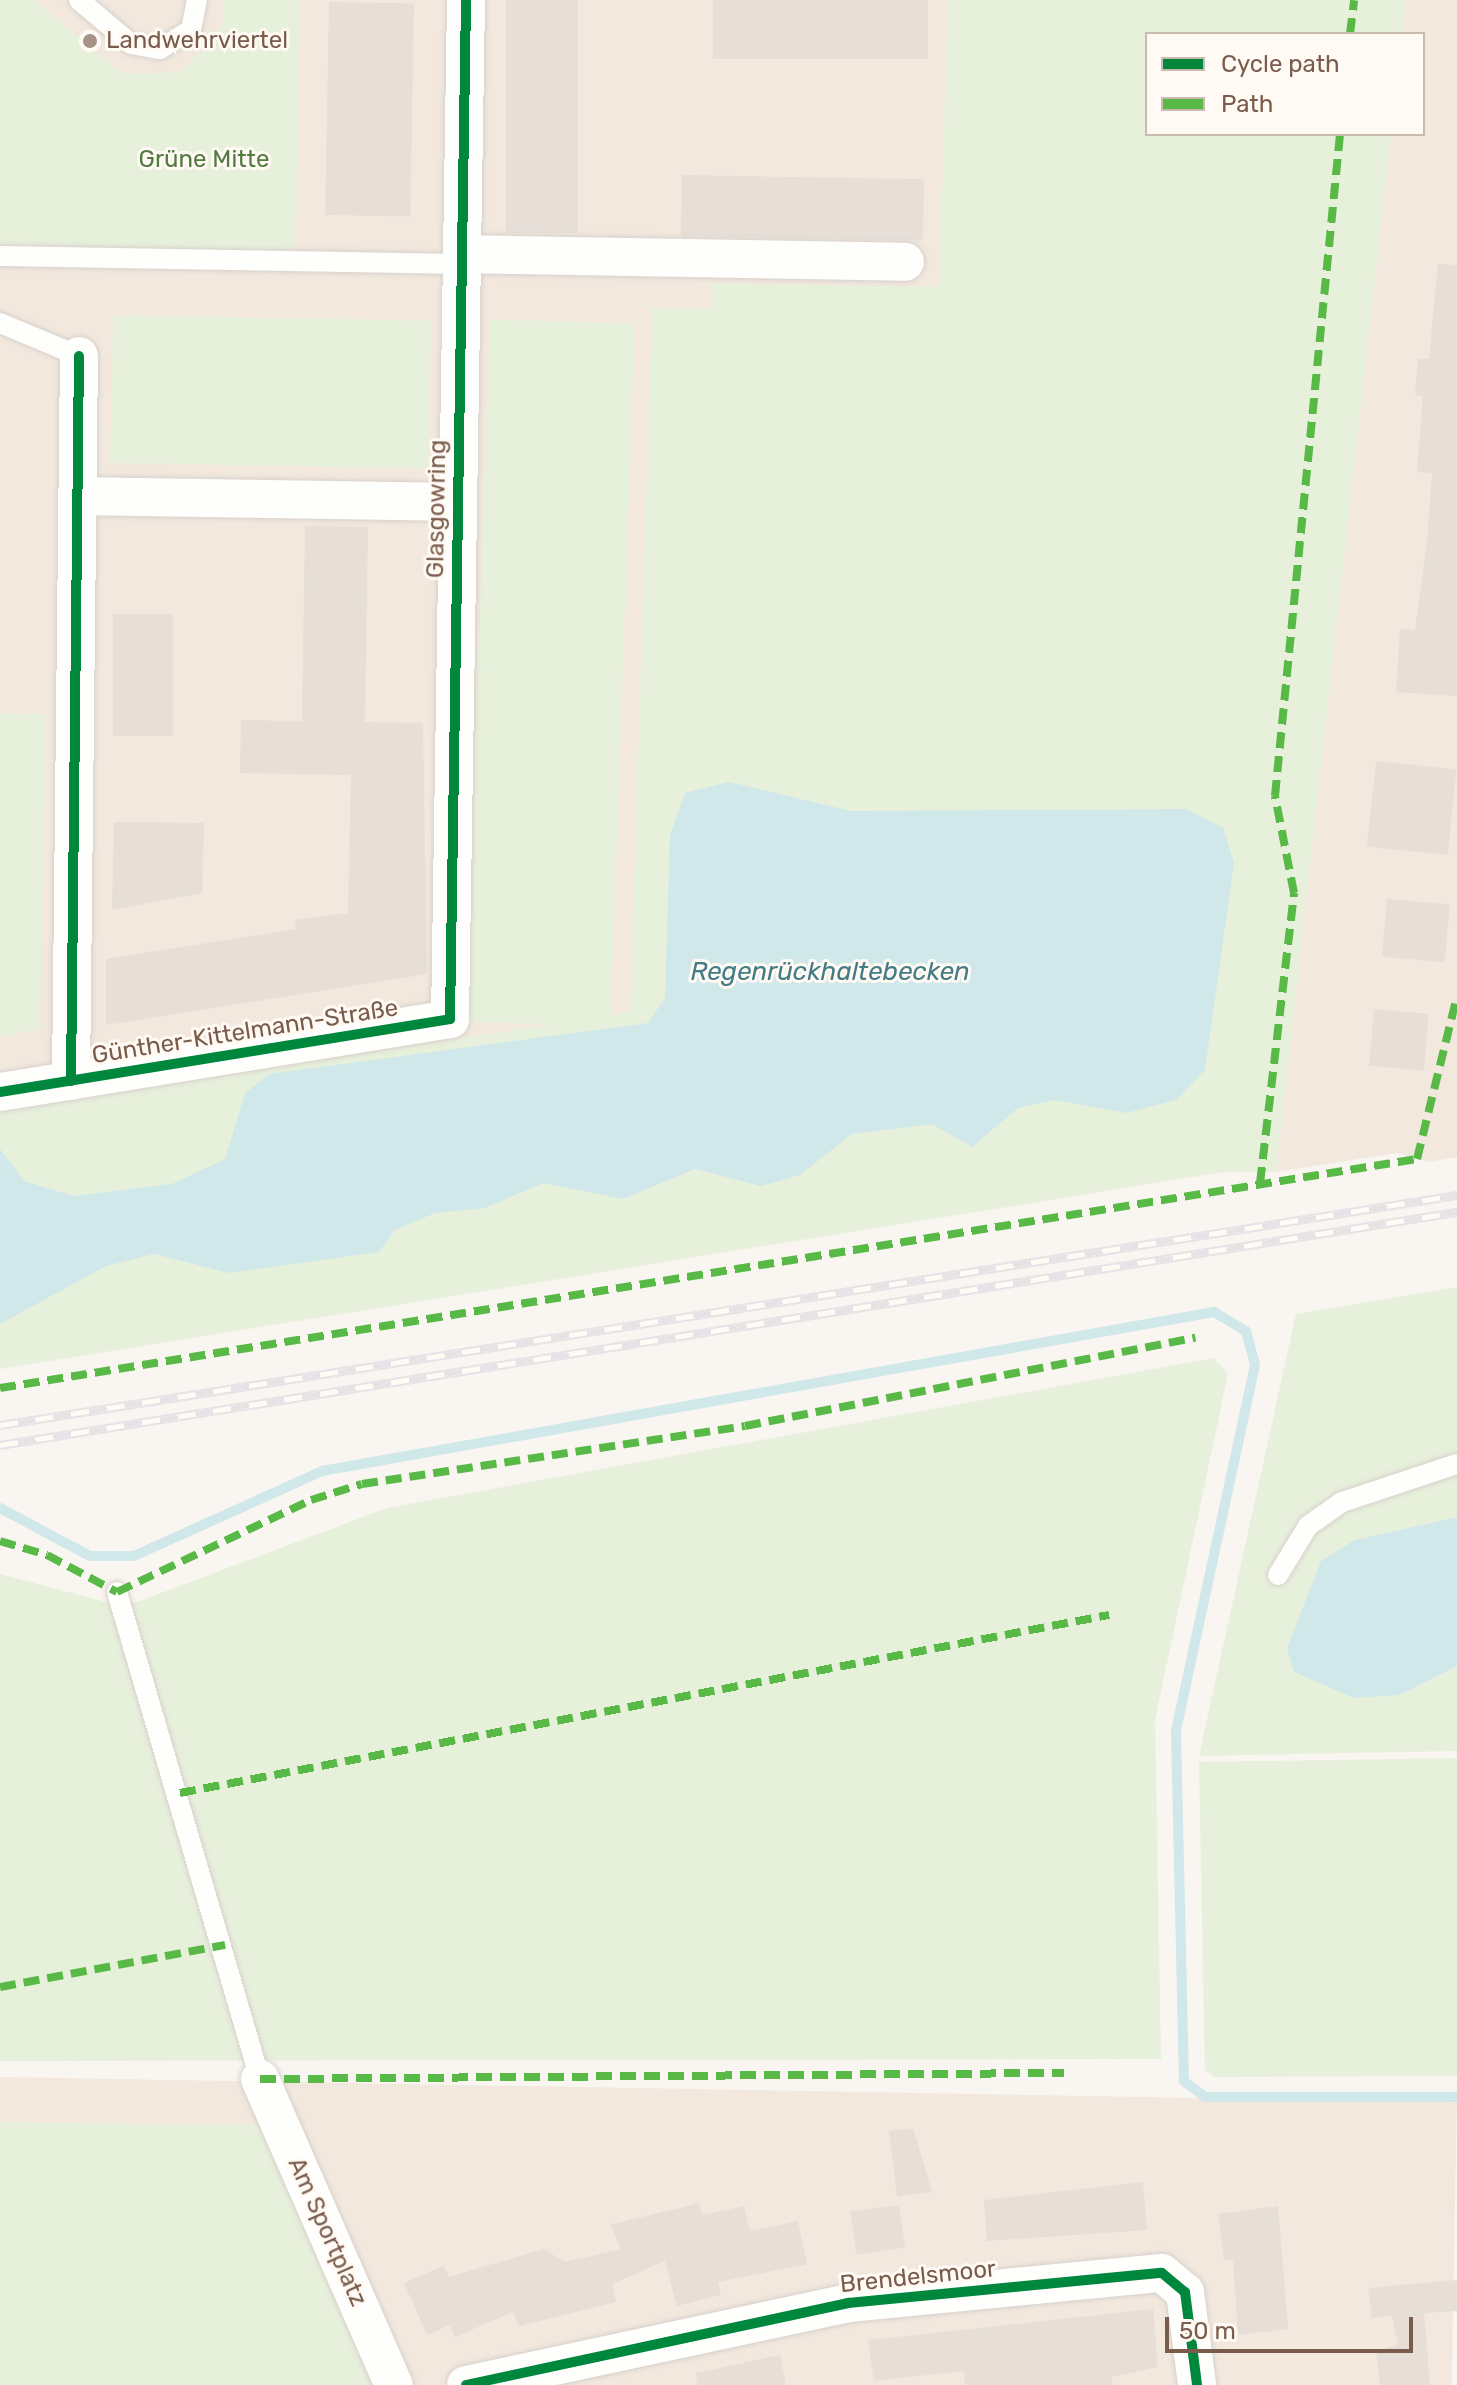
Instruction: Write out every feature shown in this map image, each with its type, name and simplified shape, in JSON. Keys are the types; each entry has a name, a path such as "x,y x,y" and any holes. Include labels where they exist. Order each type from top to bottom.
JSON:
{"street":[{"name":"Glasgowring","path":"450,1019 466,0"},
{"path":"462,259 905,262"},
{"path":"71,1081 79,356"},
{"name":"Glasgowring","path":"78,496 457,502"},
{"name":"Günther-Kittelmann-Straße","path":"0,1092 450,1019"},
{"name":"Am Sportplatz","path":"260,2079 394,2385"},
{"name":"Brendelsmoor","path":"466,2385 848,2303 1162,2273 1185,2292 1197,2385"}],"lane":[{"path":"79,0 131,44 160,49 191,30 197,0"},
{"path":"0,256 462,259"},
{"path":"0,323 79,356"},
{"path":"1278,1575 1308,1526 1342,1502 1457,1464"},
{"path":"117,1592 260,2079"}],"shaded area":[{"name":"Landwehrviertel","path":"0,0 1343,0 1145,32 1145,136 1262,783 0,1369"},
{"path":"1406,0 1457,0 1457,1157 1428,1162 1397,1153 1276,1172 1391,136 1425,136 1425,32 1402,32"},
{"path":"0,2077 1457,2102 1452,2385 0,2385"}],"green space":[{"name":"Grüne Mitte","path":"0,0 34,0 123,74 182,72 223,24 223,0 299,0 296,251 0,247"},
{"path":"948,0 1406,0 1402,32 1145,32 1145,136 1391,136 1276,1172 1224,1172 0,1369 0,1110 630,1012 652,308 712,309 712,283 939,287"},
{"path":"113,315 431,321 428,469 110,463"},
{"path":"490,319 635,324 610,1027 465,1022"},
{"path":"0,713 46,715 40,1029 0,1037"},
{"path":"1457,1287 1457,1517 1355,1540 1400,1695 1457,1666 1457,1751 1199,1756 1296,1314"},
{"path":"1214,1358 1228,1374 1155,1720 1161,2059 0,2061 0,1574 124,1607 387,1508"},
{"path":"1457,1758 1457,2076 1214,2077 1205,2070 1199,1762"},
{"path":"0,2122 261,2125 379,2385 0,2385"}],"water":[{"name":"Regenrückhaltebecken","path":"729,782 851,811 1187,809 1223,828 1234,863 1205,1070 1176,1100 1126,1113 1055,1100 1018,1108 972,1147 932,1124 852,1134 800,1175 761,1186 695,1169 623,1199 543,1183 485,1208 435,1213 395,1230 379,1252 229,1273 154,1254 106,1266 0,1324 0,1149 24,1181 74,1196 172,1184 225,1159 245,1093 269,1074 648,1023 665,998 670,835 685,793"},
{"path":"1457,1517 1457,1666 1400,1695 1354,1698 1294,1672 1287,1648 1321,1561 1355,1540"}],"building":[{"path":"506,0 578,0 578,233 506,233"},
{"path":"713,0 928,0 928,59 713,59"},
{"path":"329,2 414,3 410,216 325,215"},
{"path":"682,175 924,179 923,240 681,236"},
{"path":"1438,264 1457,265 1457,696 1396,692 1400,629 1415,630 1427,542 1432,473 1417,472 1423,396 1415,395 1418,358 1429,359"},
{"path":"305,526 368,527 365,722 423,723 427,974 106,1025 106,959 296,929 295,920 348,913 351,775 240,773 241,720 302,721"},
{"path":"113,614 173,614 173,736 113,736"},
{"path":"1376,761 1457,769 1448,855 1367,847"},
{"path":"114,822 204,823 202,893 112,910"},
{"path":"1387,899 1450,904 1445,962 1382,957"},
{"path":"1374,1009 1429,1014 1424,1071 1369,1066"},
{"path":"913,2128 932,2192 897,2196 889,2131"},
{"path":"1143,2182 1147,2230 987,2241 984,2200"},
{"path":"699,2203 702,2215 744,2206 750,2231 798,2221 807,2264 718,2282 721,2295 677,2306 665,2261 612,2284 616,2302 519,2326 513,2312 455,2337 450,2325 427,2335 404,2283 443,2266 449,2277 544,2249 565,2262 621,2249 610,2225"},
{"path":"899,2205 905,2248 856,2254 850,2212"},
{"path":"1278,2206 1288,2329 1238,2335 1233,2259 1224,2260 1218,2214"},
{"path":"1457,2280 1457,2311 1424,2313 1430,2385 1380,2385 1376,2351 1398,2345 1392,2315 1372,2318 1368,2288"},
{"path":"1153,2309 1158,2367 1111,2377 1113,2385 965,2385 964,2371 874,2381 868,2340"},
{"path":"780,2355 786,2385 697,2385 696,2373"}],"waterway":[{"path":"0,1508 90,1556 134,1556 322,1471 1214,1312 1246,1331 1255,1365 1176,1731 1184,2081 1205,2097 1457,2097"}],"railway":[{"path":"0,1425 1457,1195"},
{"path":"0,1445 1457,1212"}],"marked path":[{"path":"1350,32 1354,0"},
{"path":"1260,1183 1294,893 1275,796 1340,136"},
{"path":"0,1388 1417,1159 1455,1004"},
{"path":"0,1541 47,1555 117,1592 311,1500 362,1484 745,1426 1195,1338"},
{"path":"180,1793 1109,1615"},
{"path":"0,1987 225,1945"},
{"path":"260,2079 1064,2073"}],"cycle path":[{"path":"0,1092 450,1019 466,0"},
{"path":"71,1081 79,356"},
{"path":"466,2385 848,2303 1162,2273 1185,2292 1197,2385"}],"place":[{"name":"Landwehrviertel","path":"90,41"}]}
